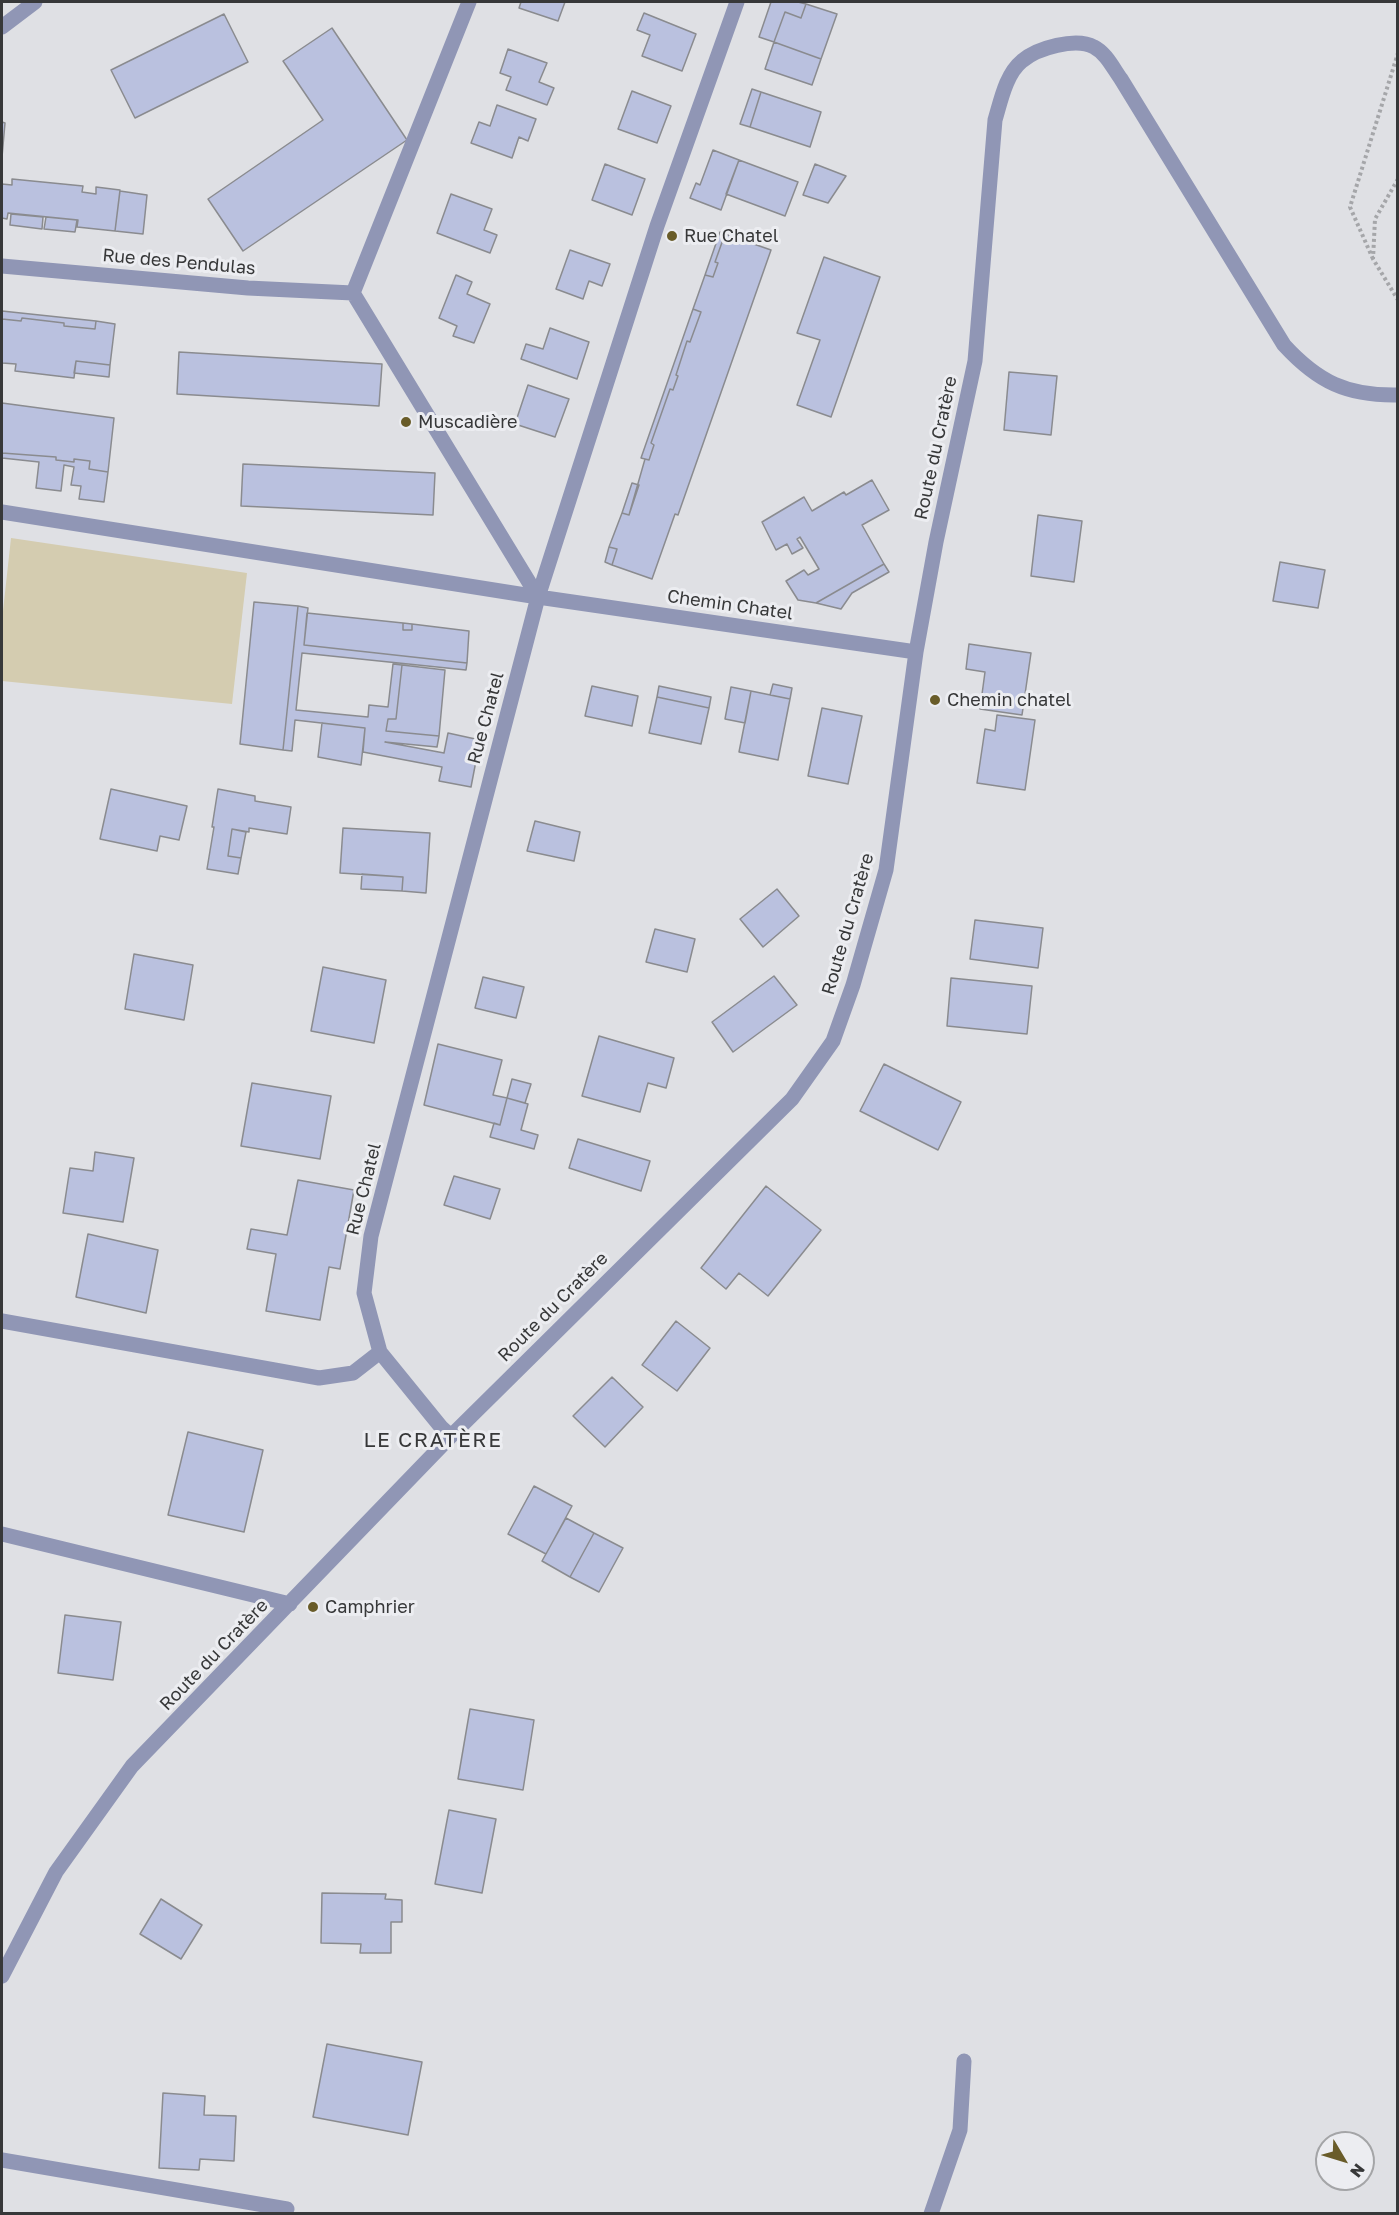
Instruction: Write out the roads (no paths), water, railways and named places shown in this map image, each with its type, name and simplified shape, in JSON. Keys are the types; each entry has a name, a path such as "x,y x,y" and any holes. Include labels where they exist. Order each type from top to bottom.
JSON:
{"street":[{"path":"2,27 35,2"},
{"path":"469,2 353,293 538,597"},
{"name":"Rue Chatel","path":"451,1436 380,1352 364,1293 371,1236 538,597 657,226 737,2"},
{"name":"Route du Cratère","path":"2,1976 56,1872 132,1766 451,1436 792,1099 832,1041 853,985 886,870 916,652 936,542 975,361 995,120 1007,82 1022,61 1041,50 1072,43 1093,46 1108,60 1284,345 1302,365 1323,380 1349,390 1381,396 1398,395"},
{"name":"Rue des Pendulas","path":"2,266 248,288 353,293"},
{"name":"Chemin Chatel","path":"2,512 538,597 916,652"},
{"path":"2,1321 320,1378 353,1373 380,1352"},
{"path":"2,1534 290,1604"},
{"path":"931,2214 960,2130 964,2061"},
{"path":"2,2160 287,2209"}],"place":[{"name":"Rue Chatel","path":"672,236"},
{"name":"Muscadière","path":"406,422"},
{"name":"Chemin chatel","path":"935,700"},
{"name":"Camphrier","path":"313,1607"}],"district":[{"name":"LE CRATÈRE","path":"433,1440"}]}
